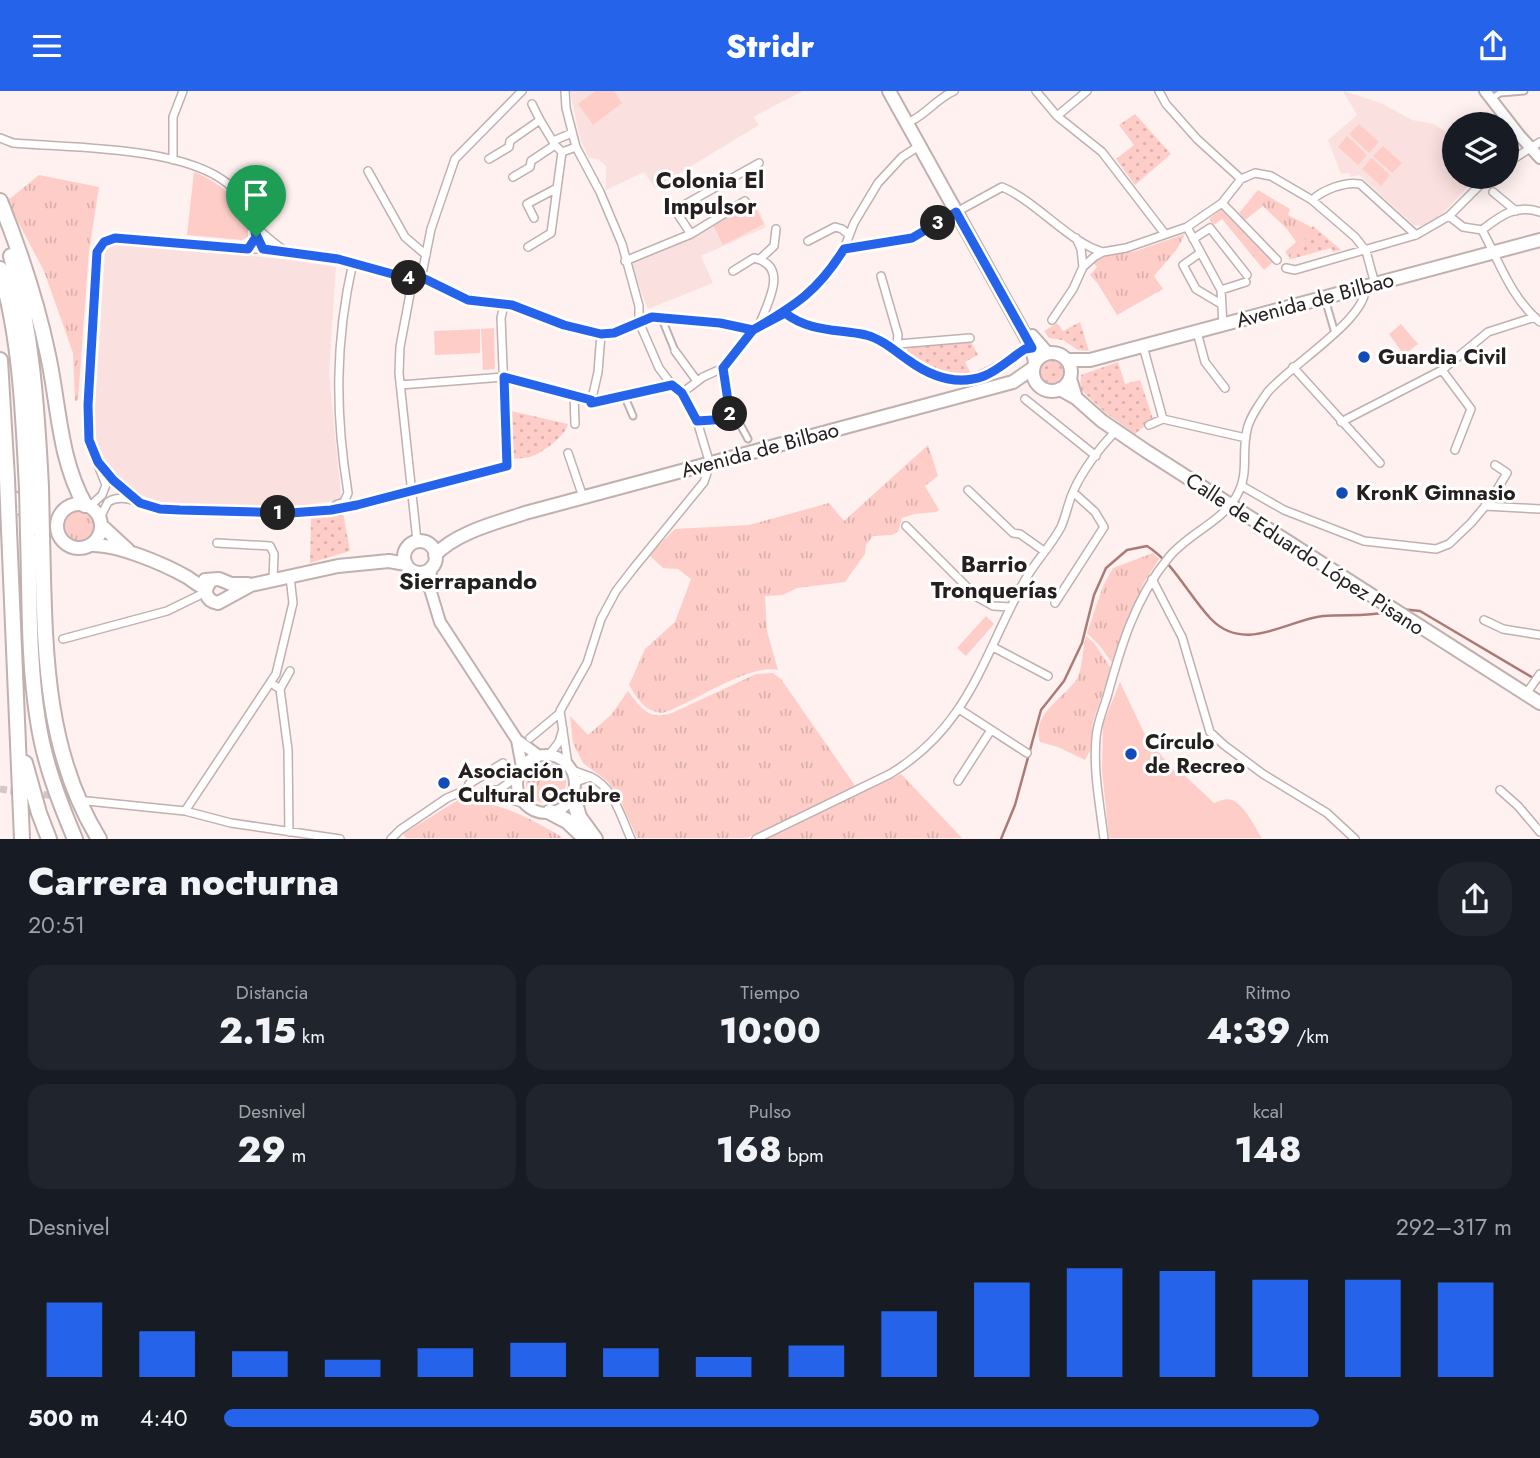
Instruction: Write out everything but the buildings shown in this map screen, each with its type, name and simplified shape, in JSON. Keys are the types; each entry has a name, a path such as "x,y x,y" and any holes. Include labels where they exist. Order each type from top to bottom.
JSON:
{"highway":[{"path":"0,201 36,304 51,370 66,462 87,506"},
{"path":"0,221 18,279 29,330 37,404 32,667 38,722 54,784 76,838"},
{"path":"0,269 13,323 34,488"},
{"path":"0,360 22,838"},
{"path":"35,535 53,717 73,789 99,838"},
{"path":"12,629 23,749 28,775 48,838"},
{"path":"572,793 582,835"},
{"path":"572,793 579,817 595,838"},
{"path":"550,812 568,821 582,835"}],"main road":[{"path":"889,91 1032,336 1047,353"},
{"path":"897,91 1032,348 1036,383 1047,390 1060,389 1069,371"},
{"path":"1488,95 1536,145 1540,158"},
{"name":"Avenida de Bilbao","path":"1069,371 1090,360 1540,240"},
{"path":"1034,365 1047,353 1058,353 1069,371 1076,398"},
{"name":"Avenida de Bilbao","path":"1018,380 1034,365"},
{"name":"Avenida de Bilbao","path":"433,557 448,544 501,521 1018,380 1036,383"},
{"name":"Calle de Eduardo López Pisano","path":"1060,389 1076,398 1116,431 1395,611 1529,689 1540,703"},
{"path":"4,486 36,508 57,531 62,541 71,547 81,549 91,545 99,537 101,522"},
{"path":"36,508 87,506 131,552"},
{"path":"57,531 58,518 66,508"},
{"path":"430,589 409,564 407,548 417,541 425,542 433,557 430,589 440,622 517,740 519,794 525,804 534,810 557,811 572,793 570,767 560,758 544,755 517,740"},
{"path":"91,545 131,552 208,590 218,603 225,601 227,589 219,579 208,590"},
{"path":"227,589 348,564 389,561 409,564 423,572 433,557"},
{"path":"520,771 530,760 544,755"}],"street":[{"path":"173,160 173,117 183,91"},
{"path":"417,541 400,385 400,347 431,229 455,159 522,91"},
{"path":"530,738 560,713 587,663 607,605 639,561 704,482 710,464 697,421 682,393 672,385 659,367 639,322 639,306 622,244 600,192 576,147 566,108 565,91"},
{"path":"913,120 954,91"},
{"path":"1036,91 1057,116 1088,138 1102,152 1165,234"},
{"path":"1057,116 1087,91"},
{"path":"1159,91 1166,104 1197,139 1241,179"},
{"path":"1488,95 1524,91"},
{"path":"528,247 551,233 562,152 531,104"},
{"path":"489,159 509,147 510,141 540,120"},
{"path":"513,177 530,167 531,161 572,132"},
{"path":"0,138 13,143 102,148 173,160 209,172 229,184 237,193 263,249"},
{"path":"1519,156 1536,145"},
{"path":"87,506 102,495 106,485 90,445 88,418 97,252 101,245 115,238 286,251 352,262 434,282 468,300 521,308 564,325 601,334 614,333 652,317 756,328 785,313 824,279 844,249 862,210 886,173 902,157 919,146"},
{"path":"562,152 576,147"},
{"path":"691,234 675,210 759,163"},
{"path":"368,171 405,237 426,255"},
{"path":"1052,320 1073,289 1083,267 1102,252 1126,248 1187,227 1222,203 1241,179 1250,174 1264,174 1312,200 1363,244 1366,251 1370,285 1361,306 1335,333 1275,384 1261,403 1250,423 1246,438 1246,468 1242,486 1231,505 1224,514 1187,538 1170,556 1152,579 1121,642 1099,721 1096,769 1104,838"},
{"path":"1312,200 1319,194 1349,182 1360,184 1416,235"},
{"path":"844,249 912,238 1003,187 1024,199 1091,248 1102,252"},
{"path":"534,218 527,204 557,188"},
{"path":"1286,268 1295,270 1416,235 1449,216 1476,189"},
{"path":"1493,192 1516,211"},
{"path":"625,261 691,234 745,201"},
{"path":"1222,203 1277,260"},
{"path":"1449,216 1464,227 1482,230 1499,217 1524,208 1540,212"},
{"path":"248,249 255,240 255,227"},
{"path":"255,227 286,251"},
{"path":"808,241 835,227 849,235"},
{"path":"1187,227 1222,290 1223,325"},
{"path":"1193,239 1210,228 1247,279 1222,290"},
{"path":"760,259 774,246 776,229"},
{"path":"1342,422 1442,370 1488,332 1537,319 1499,268 1482,230"},
{"path":"1075,236 1081,249 1083,267"},
{"path":"1200,253 1184,265 1196,289 1221,304"},
{"path":"682,393 697,381 723,368 756,328 775,283 773,272 760,259 754,258 733,271"},
{"path":"326,509 342,504 348,493 337,372 341,325 352,262"},
{"path":"881,277 898,335 897,347"},
{"path":"1325,297 1335,333"},
{"path":"101,522 105,505 112,499 121,497 160,509 290,513 357,505 507,466 501,311 504,305"},
{"path":"785,313 822,330 868,335 897,347 933,375 960,379 984,375 1025,349 1032,348"},
{"path":"662,319 675,351 697,381"},
{"path":"1197,332 1205,362 1225,388"},
{"path":"591,401 598,372 601,334"},
{"path":"897,347 970,338"},
{"path":"1143,346 1163,419"},
{"path":"1293,367 1380,463"},
{"path":"723,368 729,417"},
{"path":"1442,370 1471,409 1455,450"},
{"path":"400,385 504,377 591,401 672,385"},
{"path":"573,394 575,424"},
{"path":"624,395 633,416"},
{"path":"1025,399 1097,456"},
{"path":"697,421 729,417 741,426 748,439"},
{"path":"1149,425 1163,419 1246,438"},
{"path":"756,838 880,779 910,762 940,735 959,709 993,647 1025,580 1063,523 1073,492 1116,431"},
{"path":"568,453 583,498"},
{"path":"98,462 119,486 140,503"},
{"path":"1242,486 1284,510 1364,541 1436,549 1448,544 1485,506 1507,473 1495,465"},
{"path":"968,490 1013,533 1020,534 1044,551"},
{"path":"1055,603 1104,527 1095,512 1073,492"},
{"path":"348,493 362,502"},
{"path":"1485,506 1540,509"},
{"path":"0,515 36,508"},
{"path":"906,526 977,597 993,606 1012,607"},
{"path":"217,543 270,546 274,555 273,581"},
{"path":"184,576 190,587 188,602"},
{"path":"186,811 271,684 281,656 293,603 290,577"},
{"path":"1152,579 1182,637 1210,732 1263,774 1327,813 1355,838"},
{"path":"63,639 155,614 188,602 208,590"},
{"path":"1485,620 1503,629 1540,635"},
{"path":"993,647 1048,676"},
{"path":"289,671 280,689 288,750 289,832"},
{"path":"1529,689 1539,675"},
{"path":"271,684 280,689"},
{"path":"959,709 988,733 1027,753"},
{"path":"560,713 570,767 601,784 610,794 631,838"},
{"path":"544,755 559,742 563,728"},
{"path":"958,781 988,733"},
{"path":"465,793 469,784 503,763"},
{"path":"480,794 500,789 520,771"},
{"path":"572,793 591,778"},
{"path":"1500,790 1540,832"},
{"path":"391,838 447,798 465,793 525,804"},
{"path":"88,801 186,811 232,823 340,838"}],"shaded area":[{"path":"570,91 803,91 753,117 759,125 655,188 644,172 606,190 606,166 598,159 589,158 580,139"},
{"path":"1343,91 1381,103 1412,120 1434,124 1442,129 1442,189 1465,189 1438,219 1422,226 1414,225 1359,175 1350,177 1349,173 1341,174 1328,140 1357,115"},
{"path":"754,199 766,227 701,256 713,283 648,309 632,268 634,262 689,239"},
{"path":"116,244 284,259 336,267 329,373 341,497 339,500 274,507 157,502 129,490 107,467 97,443 94,424 105,253 109,246"}],"green space":[{"path":"595,91 614,91 622,103 593,125 578,104"},
{"path":"1135,114 1171,154 1135,185 1116,159 1134,145 1119,125"},
{"path":"1359,124 1379,142 1369,153 1349,134"},
{"path":"1347,136 1367,155 1358,165 1338,147"},
{"path":"1383,146 1402,163 1392,173 1373,156"},
{"path":"1372,158 1390,175 1381,186 1362,169"},
{"path":"194,172 223,188 241,206 249,226 248,237 242,240 187,235"},
{"path":"39,175 99,187 89,251 78,400 75,401 73,353 44,271 7,201"},
{"path":"1258,190 1290,209 1288,215 1313,228 1290,258 1285,252 1296,242 1287,229 1263,206 1245,220 1239,213"},
{"path":"754,205 764,224 723,245 713,225"},
{"path":"1221,209 1273,262 1264,270 1222,219 1214,225 1209,219"},
{"path":"1313,226 1341,250 1333,252 1331,248 1288,260 1303,244"},
{"path":"1185,234 1177,249 1154,276 1163,289 1117,315 1090,275 1097,267 1092,261 1108,255 1136,251"},
{"path":"1080,322 1089,351 1078,350 1063,340 1049,338 1044,331 1057,323 1063,331"},
{"path":"1401,324 1418,344 1404,355 1389,334"},
{"path":"494,328 495,369 483,370 481,329"},
{"path":"480,329 480,353 435,355 434,331"},
{"path":"970,340 978,355 965,362 971,374 962,375 924,367 910,355 906,347"},
{"path":"1048,361 1056,361 1063,368 1063,376 1056,383 1048,383 1041,376 1041,368"},
{"path":"1118,362 1125,384 1140,380 1153,419 1135,434 1106,413 1080,389 1081,375"},
{"path":"511,411 568,424 559,438 541,452 514,459"},
{"path":"928,445 938,476 925,486 939,510 902,518 898,532 873,536 866,545 865,554 845,582 797,588 783,595 765,596 767,631 778,670 752,672 662,713 651,710 642,703 629,685 645,649 675,622 691,579 678,569 663,568 649,555 675,529 749,525 829,503 844,521"},
{"path":"79,511 90,516 95,527 90,538 79,543 68,538 63,527 68,516"},
{"path":"343,512 350,551 310,563 311,518"},
{"path":"1153,553 1159,559 1143,584 1113,664 1087,633 1103,586 1113,568"},
{"path":"986,616 994,624 966,656 957,648"},
{"path":"1086,636 1111,668 1093,722 1090,751 1085,760 1040,742 1038,732 1044,715 1077,679"},
{"path":"773,673 781,679 856,787 747,838 637,838 620,799 607,781 583,763 573,743 570,716 588,735 611,715 628,691 646,711 664,715 756,674"},
{"name":"Círculo de Recreo","path":"1120,682 1146,737 1177,774 1181,772 1214,803 1228,799 1237,803 1262,838 1109,838 1102,770 1103,724"},
{"path":"546,763 560,769 566,783 560,797 546,803 532,797 526,783 532,769"},
{"path":"901,774 962,838 763,839"},
{"path":"463,797 466,803 490,804 516,813 563,838 406,838 403,834"}],"waterway":[{"path":"1001,839 1015,805 1041,710 1064,681 1082,643 1094,595 1106,568 1127,550 1147,546 1157,553 1211,619 1224,629 1238,634 1266,632 1323,616 1388,612"},
{"path":"1401,609 1420,611 1540,682"}],"tunnel":[{"path":"0,789 21,792"},
{"path":"33,793 80,800"}],"place":[{"name":"Guardia Civil","path":"1364,357"},
{"name":"KronK Gimnasio","path":"1342,493"},
{"name":"Círculo de Recreo","path":"1131,754"},
{"name":"Asociación Cultural Octubre","path":"444,783"}],"district":[{"name":"Colonia El Impulsor","path":"710,193"},
{"name":"Barrio Tronquerías","path":"994,577"},
{"name":"Sierrapando","path":"468,581"}],"route":[{"path":"256,237 248,249 115,238 104,242 97,252 88,405 89,440 98,462 113,480 147,506 167,510 276,513 331,510 507,466 504,377 571,393 591,400 591,403 672,385 682,393 697,421 728,419 730,414 723,368 753,330 785,313 822,330 868,335 933,375 951,379 984,375 1025,349 1032,348 956,212 912,238 844,249 816,288 785,313 760,326 753,330 720,323 652,317 614,333 601,334 564,325 512,305 468,300 425,279 396,275 338,259 263,249 255,232 256,237"}]}
